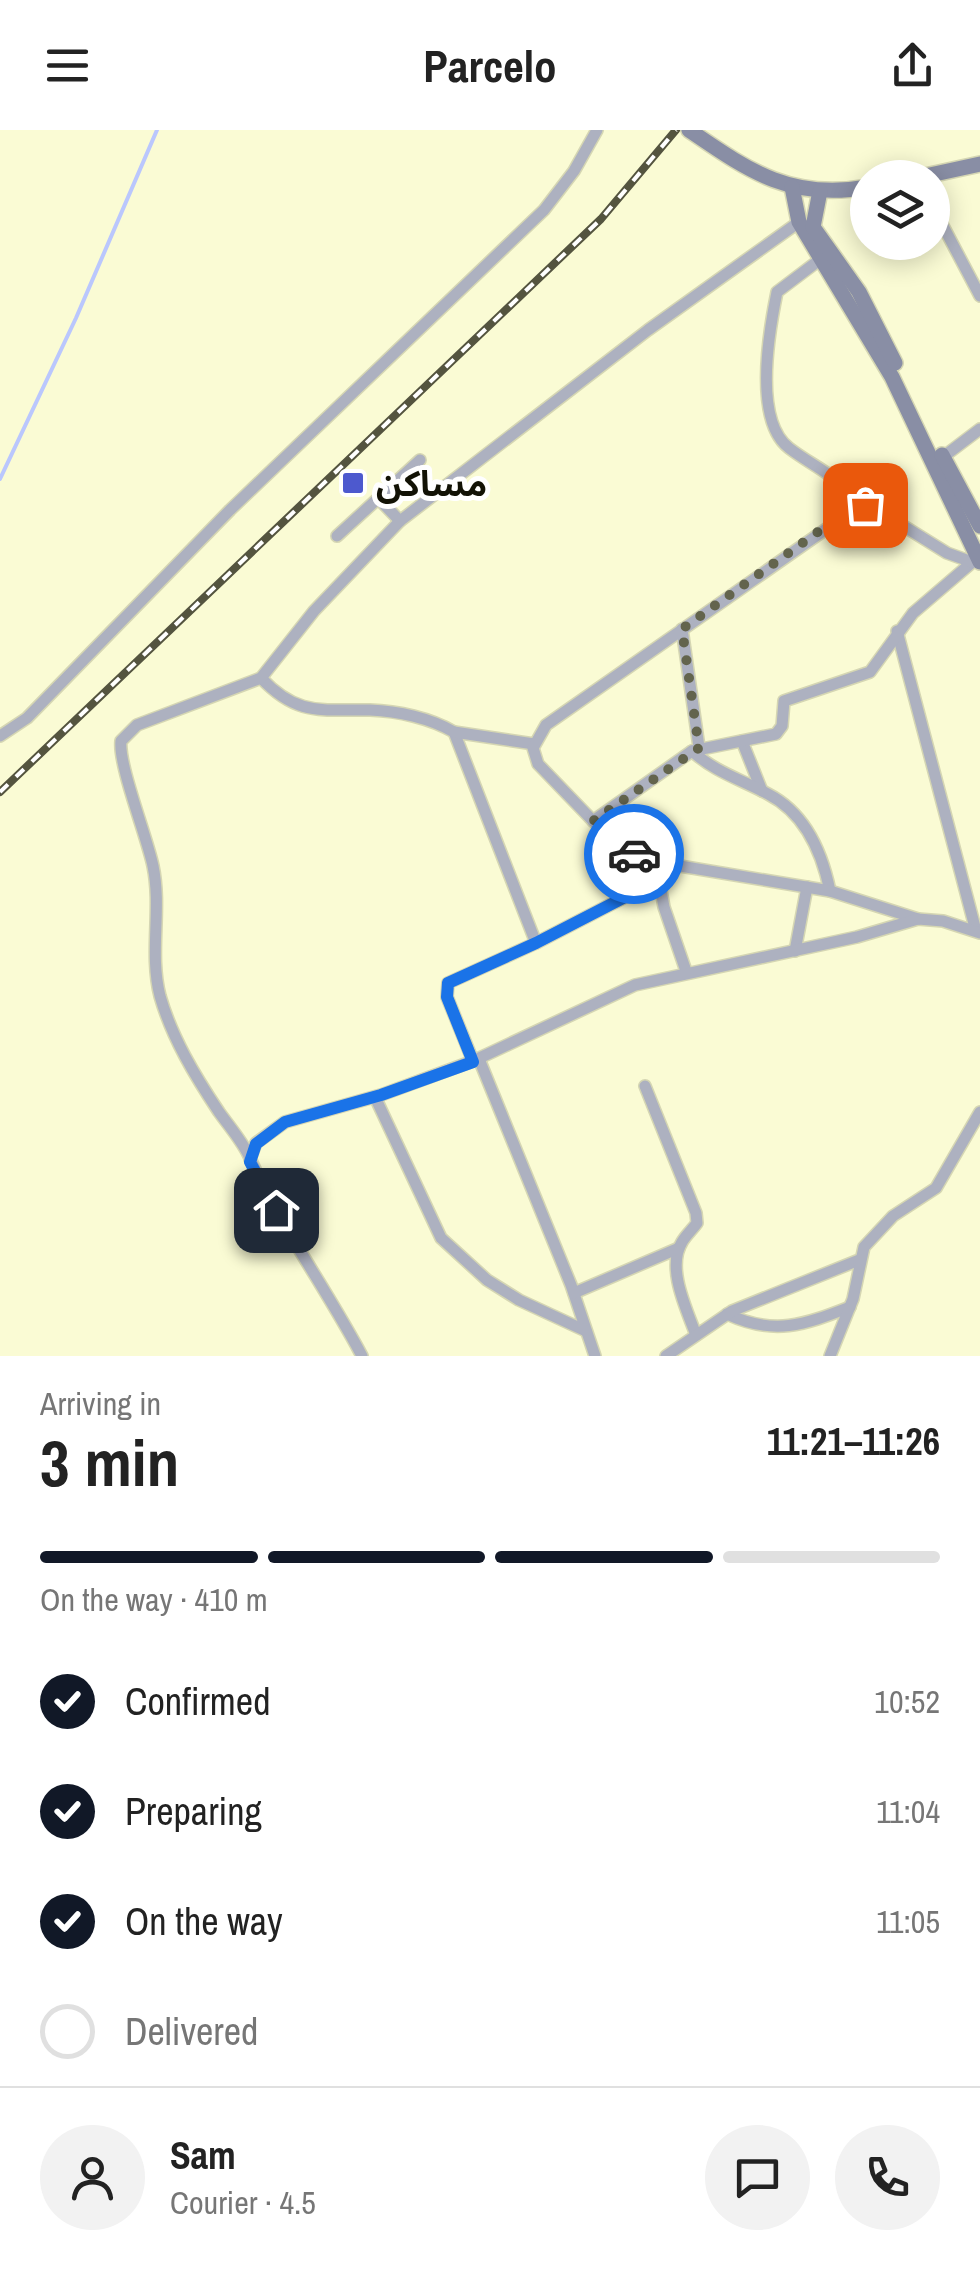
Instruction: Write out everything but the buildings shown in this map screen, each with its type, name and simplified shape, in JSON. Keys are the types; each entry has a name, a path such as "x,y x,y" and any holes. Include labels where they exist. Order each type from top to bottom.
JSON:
{"street":[{"path":"0,736 28,718 230,510 523,232 568,181 597,130"},
{"path":"689,130 744,168 792,187 820,191 850,188"},
{"path":"950,170 980,164"},
{"path":"792,187 799,222 892,377 977,534"},
{"path":"820,191 813,227 859,292 942,456 977,534 978,559"},
{"path":"362,1356 306,1265 250,1159 197,1078 168,1020 159,992 155,951 155,878 120,752 124,735 137,725 261,678 314,611 400,521 648,330 799,222"},
{"path":"950,239 980,296"},
{"path":"822,258 777,292 768,402 779,438 844,484 859,506"},
{"path":"942,456 980,429"},
{"path":"337,536 420,460"},
{"path":"378,498 400,521"},
{"path":"978,559 947,553 872,507 859,506 546,726 534,744 536,762 593,821 620,846 656,863 830,891 918,919 942,921 978,932"},
{"path":"593,821 696,749 765,739 778,732 786,700 865,675 897,631 932,595 978,559"},
{"path":"682,629 696,749 710,768 762,791 805,826 817,848 830,891"},
{"path":"897,631 978,932"},
{"path":"261,678 278,697 325,713 396,713 454,732 534,744"},
{"path":"454,732 536,943"},
{"path":"742,741 762,791"},
{"path":"656,863 686,970"},
{"path":"594,1356 574,1294 446,986 453,979 536,943 658,880"},
{"path":"795,951 807,887"},
{"path":"250,1159 256,1144 285,1122 375,1097 476,1060 609,996 686,970 795,951 918,919"},
{"path":"574,1294 679,1248 695,1228 696,1212 644,1086"},
{"path":"375,1097 441,1238 487,1280 519,1300 586,1331"},
{"path":"830,1356 850,1307 859,1260 868,1242 893,1216 936,1188 980,1112"},
{"path":"679,1248 680,1288 696,1335"},
{"path":"666,1356 728,1314 859,1260"},
{"path":"728,1314 756,1327 777,1328 850,1307"}],"waterway":[{"path":"0,479 76,318 157,130"}],"railway":[{"path":"0,792 601,219 676,130"}],"way so far":[{"path":"634,854 593,821 699,748 682,629 822,529 865,505"}],"place":[{"name":"مساكن","path":"353,483"}],"route":[{"path":"276,1210 250,1162 256,1144 266,1132 320,1110 381,1095 473,1062 447,997 448,983 519,952 658,880 656,863 634,854"}]}
